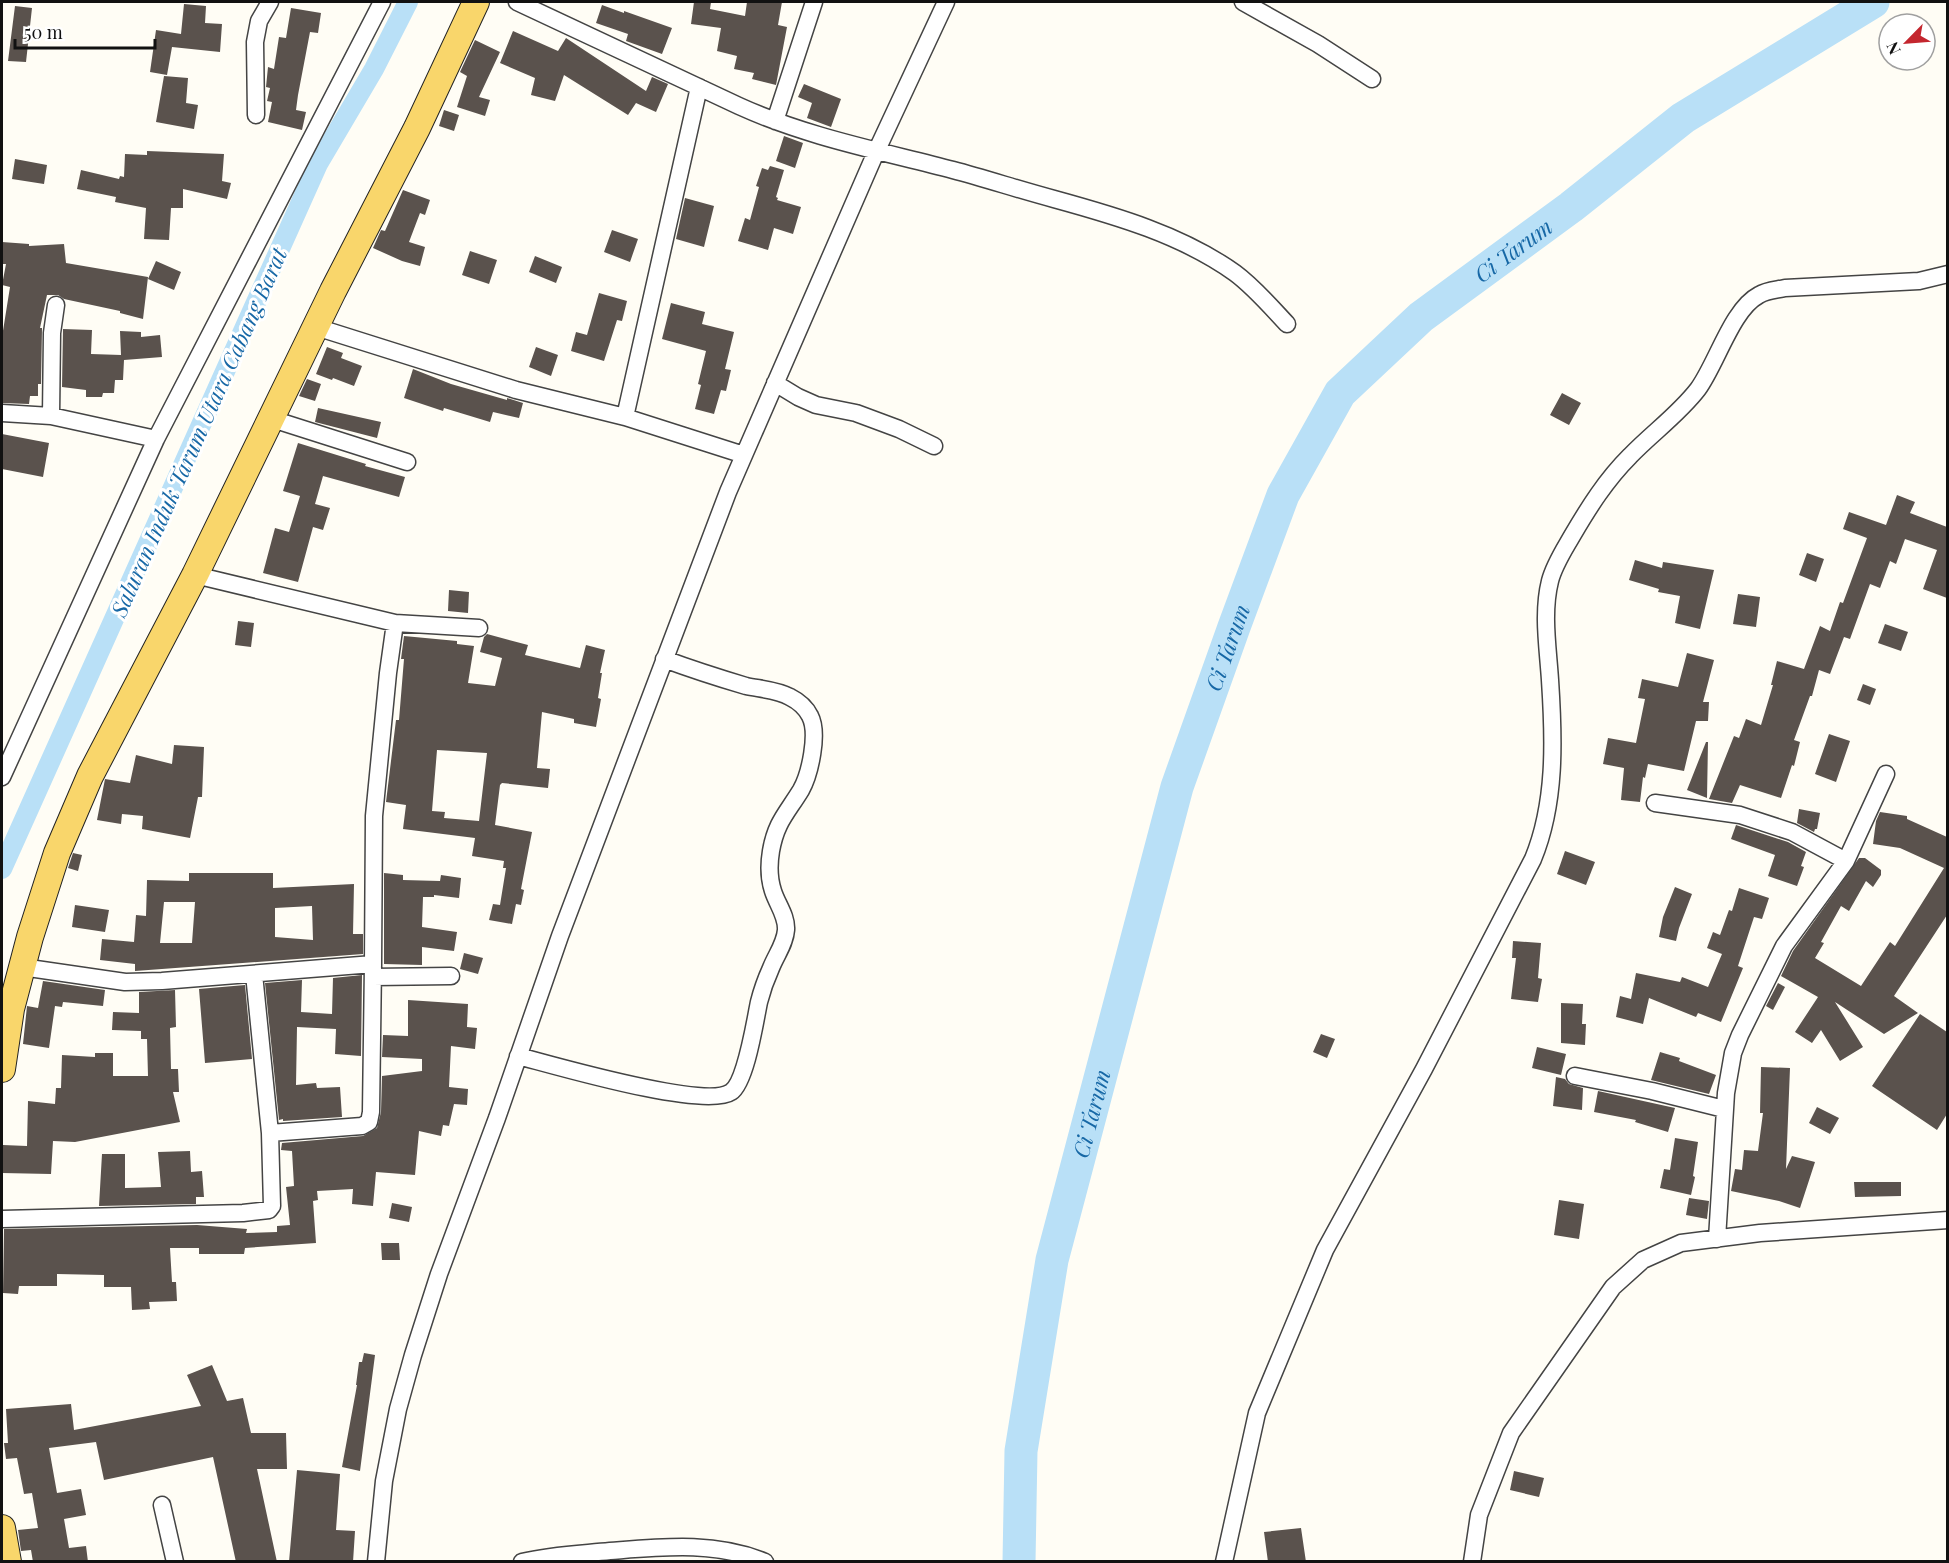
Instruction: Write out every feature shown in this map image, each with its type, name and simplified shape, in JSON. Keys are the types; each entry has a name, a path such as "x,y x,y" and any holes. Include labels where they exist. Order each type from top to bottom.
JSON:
{"main road":[{"path":"2,1070 10,1009 22,967 57,853 90,776 195,575 316,327 417,128 471,3"},
{"path":"2,1528 8,1562"}],"street":[{"path":"256,115 255,42 259,21 270,2"},
{"path":"2,777 156,439 382,2"},
{"path":"518,2 776,122 876,152 953,170 1101,212 1174,240 1214,259 1238,274 1287,324"},
{"path":"776,122 814,2"},
{"path":"376,1562 384,1480 398,1409 413,1355 439,1274 560,936 728,492 876,152 946,2"},
{"path":"1243,2 1318,44 1372,79"},
{"path":"625,417 699,87"},
{"path":"1224,1562 1257,1413 1325,1250 1424,1069 1533,859 1542,837 1551,796 1551,691 1546,618 1551,579 1560,558 1593,500 1608,480 1696,391 1707,375 1737,317 1757,295 1785,288 1919,281 1947,274"},
{"path":"51,417 52,333 56,305"},
{"path":"316,327 516,390 625,417 744,455"},
{"path":"775,383 816,405 856,413 899,429 934,446"},
{"path":"2,413 51,417 156,439"},
{"path":"272,419 407,462"},
{"path":"195,575 395,622 479,628"},
{"path":"270,1133 362,1126 369,1122 371,1112 374,816 395,622"},
{"path":"518,1056 625,1084 704,1097 731,1093 739,1083 763,989 784,941 786,928 782,910 773,891 770,853 781,819 802,788 813,746 814,729 811,717 805,708 790,696 730,681 664,659"},
{"path":"1717,1239 1724,1109 1733,1053 1784,946 1846,861 1886,774"},
{"path":"1655,803 1740,815 1792,832 1846,861"},
{"path":"22,967 125,982 254,974 373,971 451,976"},
{"path":"2,1219 243,1213 268,1210 272,1206 270,1133 254,974"},
{"path":"1575,1076 1652,1091 1724,1109"},
{"path":"1472,1562 1479,1515 1511,1433 1613,1287 1643,1260 1681,1243 1760,1233 1947,1220"},
{"path":"162,1505 175,1562"},
{"path":"522,1562 579,1554 687,1545 723,1550 765,1562"}],"building":[{"path":"694,2 711,2 710,9 745,16 747,2 782,2 778,25 787,27 776,85 752,79 754,73 734,69 737,56 717,51 721,28 691,24"},
{"path":"184,4 206,6 205,23 222,24 220,52 172,47 167,75 150,72 156,30 181,34"},
{"path":"602,5 672,28 662,54 626,41 628,34 596,23"},
{"path":"15,6 32,8 26,62 8,61"},
{"path":"291,8 321,13 318,33 310,32 298,95 296,110 306,112 302,130 268,122 272,102 267,101 270,88 266,87 268,67 274,69 279,37 286,38"},
{"path":"513,31 558,51 566,38 646,91 652,77 668,84 656,112 636,103 628,115 564,75 555,101 531,95 535,78 500,63"},
{"path":"475,40 500,52 479,97 490,100 485,116 457,107 467,76 460,72"},
{"path":"164,76 188,78 186,103 198,105 194,129 156,122"},
{"path":"804,84 841,99 831,127 807,118 812,103 798,97"},
{"path":"444,110 459,115 454,131 439,126"},
{"path":"784,136 803,143 795,168 776,161"},
{"path":"147,151 224,154 222,181 231,183 227,199 183,189 183,208 171,208 169,240 144,239 146,208 115,202 116,197 77,189 81,170 119,179 120,176 124,177 125,154 147,155"},
{"path":"15,159 47,165 44,184 12,179"},
{"path":"770,166 784,170 777,200 801,207 793,234 774,228 768,250 738,241 745,218 750,220 762,168 768,170"},
{"path":"403,190 430,200 425,215 420,213 409,242 425,247 420,266 373,248 381,230 385,231"},
{"path":"685,198 714,206 704,247 676,239"},
{"path":"612,230 638,239 630,262 604,252"},
{"path":"2,242 29,244 29,246 64,244 66,263 148,277 143,319 120,313 120,311 64,299 58,295 47,295 40,328 42,328 41,384 38,384 38,396 30,396 29,404 2,403 2,337 10,287 2,285 6,264 2,264"},
{"path":"470,251 497,260 489,284 462,275"},
{"path":"535,256 562,267 556,283 529,272"},
{"path":"156,261 181,272 174,290 148,279"},
{"path":"599,293 627,301 622,321 617,320 604,361 571,351 576,332 587,335"},
{"path":"671,303 705,312 702,324 734,332 725,369 731,370 726,391 721,390 714,414 695,409 706,351 662,339"},
{"path":"63,329 92,330 91,354 121,355 120,331 141,332 141,337 160,335 162,357 124,360 123,380 115,380 114,393 103,393 102,397 86,397 86,390 62,387"},
{"path":"327,347 343,353 341,358 362,366 354,386 316,374"},
{"path":"536,347 558,355 551,376 529,367"},
{"path":"413,369 451,384 523,403 519,418 493,412 490,422 444,408 443,411 404,398"},
{"path":"307,379 321,384 315,401 299,396"},
{"path":"1562,393 1581,403 1569,425 1550,415"},
{"path":"318,408 381,422 377,438 315,422"},
{"path":"2,434 49,443 43,477 2,469"},
{"path":"298,443 405,477 399,497 323,476 315,504 330,508 323,530 313,527 298,582 263,573 275,528 289,532 300,496 283,491"},
{"path":"1897,495 1915,502 1910,513 1947,527 1947,598 1923,589 1937,550 1905,539 1896,564 1890,561 1880,588 1870,584 1850,639 1844,637 1830,674 1819,670 1812,696 1810,696 1794,740 1800,742 1794,766 1792,765 1781,798 1740,785 1732,803 1709,799 1734,736 1739,738 1746,719 1761,725 1773,685 1771,685 1777,661 1804,669 1820,626 1830,631 1867,538 1843,529 1849,512 1886,525"},
{"path":"1807,553 1824,559 1816,582 1799,575"},
{"path":"1635,560 1662,568 1663,562 1714,570 1700,629 1675,623 1680,596 1658,592 1659,589 1629,580"},
{"path":"449,590 469,592 468,613 448,611"},
{"path":"1738,594 1760,597 1756,627 1733,624"},
{"path":"238,621 254,623 251,647 235,645"},
{"path":"1885,624 1908,632 1901,651 1878,643"},
{"path":"487,634 528,645 525,655 580,668 586,645 605,650 600,673 602,673 598,698 601,699 596,727 574,723 574,719 542,712 537,768 550,769 548,788 502,783 500,785 495,825 532,832 521,889 524,890 521,905 516,904 512,924 489,920 493,904 500,905 506,868 503,868 504,861 472,856 475,838 403,829 406,805 386,802 396,720 399,720 404,636 457,641 457,644 474,646 468,683 495,686 502,658 480,652","holes":["437,750 487,753 479,821 444,818 445,812 432,811"]},
{"path":"1687,653 1714,660 1703,702 1709,702 1708,721 1696,721 1684,771 1648,764 1645,778 1643,777 1640,802 1621,800 1624,768 1603,764 1608,738 1636,743 1645,699 1638,698 1642,679 1678,687"},
{"path":"1863,684 1876,689 1870,705 1857,700"},
{"path":"1829,734 1850,741 1836,782 1815,774"},
{"path":"1706,742 1708,742 1707,798 1687,790"},
{"path":"174,745 204,747 202,797 198,797 190,838 142,829 143,816 122,814 121,824 97,820 105,779 130,783 136,755 172,764"},
{"path":"1799,809 1820,813 1817,829 1814,832 1797,823"},
{"path":"1880,812 1907,816 1907,819 1947,837 1947,915 1894,996 1918,1013 1884,1034 1835,1002 1863,1047 1840,1061 1821,1030 1812,1043 1795,1032 1818,997 1781,976 1793,951 1859,858 1865,858 1881,870 1881,875 1873,887 1866,881 1849,911 1841,906 1815,958 1861,986 1890,942 1895,946 1944,868 1900,848 1873,844 1876,821"},
{"path":"1736,825 1788,842 1806,852 1801,866 1804,867 1797,886 1768,876 1775,855 1731,839"},
{"path":"1565,851 1595,862 1586,885 1557,874"},
{"path":"73,853 82,855 78,871 68,868"},
{"path":"189,873 273,873 273,888 354,884 353,934 363,934 363,954 135,971 135,964 100,960 102,939 134,942 136,915 146,916 147,880 189,881","holes":["164,902 195,902 192,943 160,943","312,906 313,940 275,937 275,908"]},
{"path":"384,873 403,875 403,880 440,881 441,875 461,878 459,898 434,895 434,897 423,897 422,927 457,932 454,951 422,947 422,965 384,964"},
{"path":"1675,887 1692,894 1676,941 1659,937 1663,917"},
{"path":"1739,888 1769,898 1762,919 1754,917 1738,966 1743,968 1721,1022 1698,1013 1696,1017 1649,998 1643,1024 1616,1017 1620,996 1631,999 1636,973 1680,982 1682,977 1708,987 1722,954 1707,948 1713,932 1720,935 1729,910 1732,911"},
{"path":"75,905 109,910 105,932 72,927"},
{"path":"1513,941 1541,943 1538,978 1542,979 1538,1002 1511,999 1516,958 1512,958"},
{"path":"464,953 483,958 478,974 460,969"},
{"path":"362,975 361,1056 335,1054 336,1029 297,1027 296,1085 316,1083 317,1088 340,1087 342,1117 279,1120 265,983 302,980 301,1012 332,1014 333,978"},
{"path":"43,981 105,990 103,1006 63,1002 62,1007 55,1006 49,1048 23,1044 27,1006 38,1008"},
{"path":"1778,983 1785,987 1773,1010 1766,1006"},
{"path":"245,985 252,1059 205,1063 199,989"},
{"path":"175,990 176,1027 170,1028 171,1069 178,1069 179,1092 173,1092 180,1122 75,1142 53,1141 51,1174 2,1173 3,1145 27,1146 28,1101 55,1104 56,1088 61,1088 62,1055 95,1057 95,1053 113,1053 113,1076 148,1076 147,1039 141,1039 141,1031 112,1030 113,1012 139,1013 139,992"},
{"path":"408,1000 468,1004 467,1027 477,1028 475,1049 451,1046 449,1087 468,1089 467,1105 454,1104 449,1126 443,1125 441,1136 419,1131 415,1175 376,1172 373,1206 352,1204 353,1189 317,1191 318,1200 313,1201 316,1243 245,1248 244,1254 199,1254 199,1248 170,1248 172,1282 176,1282 177,1301 149,1302 150,1309 132,1310 131,1287 104,1287 104,1275 57,1274 57,1286 19,1286 18,1294 3,1293 4,1229 197,1225 247,1229 246,1233 277,1232 277,1226 290,1225 286,1187 294,1186 292,1151 281,1150 282,1143 363,1136 377,1128 381,1112 382,1076 422,1071 422,1059 382,1057 383,1035 408,1036"},
{"path":"1561,1003 1583,1004 1582,1024 1586,1024 1585,1045 1561,1043"},
{"path":"1920,1014 1947,1032 1947,1114 1937,1130 1872,1086"},
{"path":"1321,1034 1335,1039 1327,1058 1313,1052"},
{"path":"1537,1047 1566,1054 1561,1075 1532,1068"},
{"path":"1660,1052 1680,1058 1679,1061 1716,1075 1709,1094 1651,1080"},
{"path":"1761,1067 1790,1068 1786,1169 1792,1156 1815,1162 1800,1208 1731,1191 1735,1169 1742,1170 1744,1150 1758,1151 1763,1113 1760,1113"},
{"path":"1556,1077 1583,1088 1582,1110 1553,1106"},
{"path":"1598,1091 1675,1108 1668,1132 1635,1122 1636,1120 1594,1112"},
{"path":"1817,1107 1839,1118 1830,1134 1809,1123"},
{"path":"1675,1138 1698,1142 1691,1195 1660,1188 1664,1169 1670,1170"},
{"path":"190,1151 191,1172 202,1171 204,1197 196,1197 196,1204 99,1206 102,1154 125,1154 125,1188 161,1187 158,1152"},
{"path":"1854,1182 1901,1182 1901,1196 1855,1197"},
{"path":"1689,1198 1709,1201 1707,1219 1686,1215"},
{"path":"1559,1200 1584,1204 1579,1239 1554,1235"},
{"path":"392,1203 412,1207 409,1222 389,1218"},
{"path":"381,1243 399,1243 400,1260 382,1260"},
{"path":"364,1353 375,1355 360,1471 342,1467 359,1362 362,1362"},
{"path":"212,1365 227,1401 243,1398 251,1433 286,1433 287,1469 257,1469 277,1562 236,1562 213,1457 104,1480 96,1442 49,1448 57,1493 81,1489 86,1515 64,1519 69,1548 86,1546 88,1562 33,1562 31,1550 21,1551 18,1530 38,1528 32,1493 24,1494 17,1458 6,1459 4,1443 8,1443 6,1409 71,1404 74,1430 201,1406 187,1375"},
{"path":"297,1470 340,1474 336,1530 355,1531 353,1562 289,1562"},
{"path":"1514,1471 1544,1478 1539,1497 1510,1490"},
{"path":"1301,1528 1306,1562 1268,1562 1264,1532"}],"waterway":[{"name":"Saluran Induk Tarum Utara Cabang Barat","path":"2,869 318,164 374,69 408,2"},
{"name":"Ci Tarum","path":"1019,1562 1021,1451 1052,1260 1177,787 1283,495 1340,393 1421,317 1571,207 1683,118 1873,2"}]}
